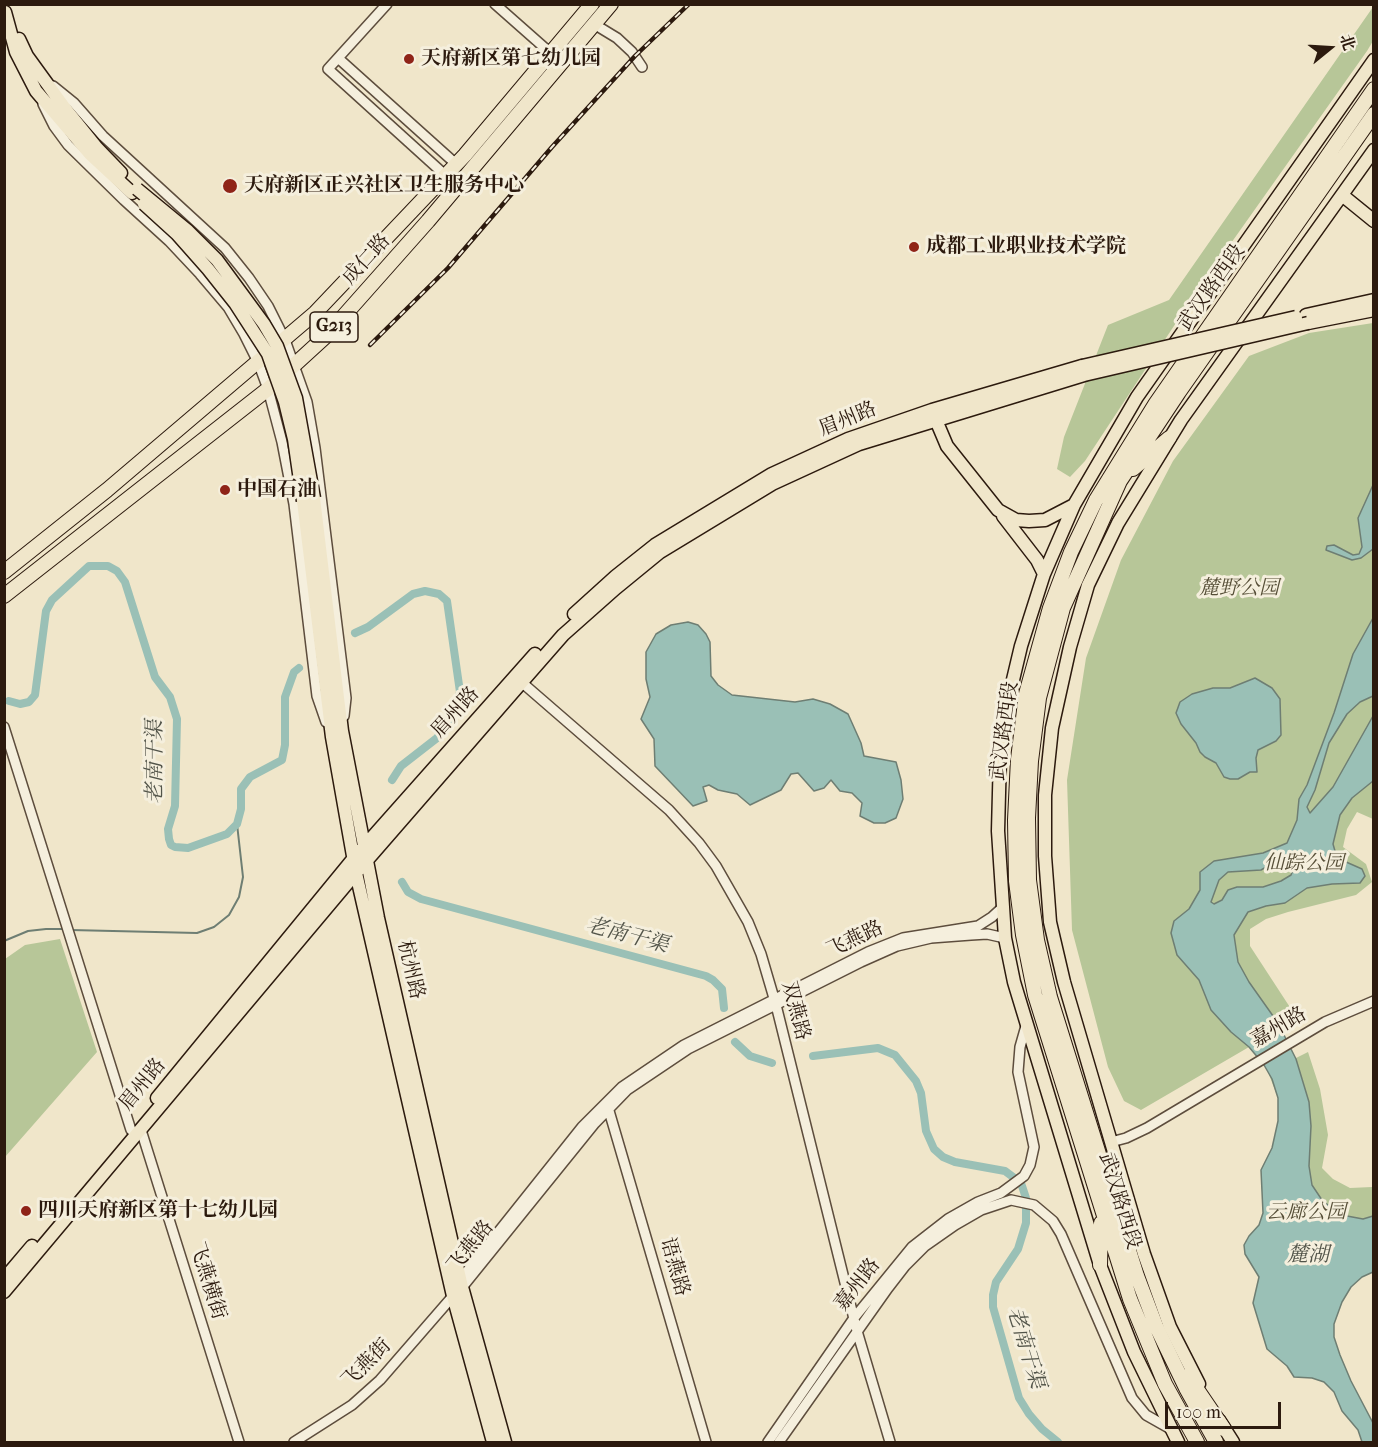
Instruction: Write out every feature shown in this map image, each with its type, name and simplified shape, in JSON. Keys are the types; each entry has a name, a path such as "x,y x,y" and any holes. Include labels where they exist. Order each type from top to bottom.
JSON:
{"highway":[{"name":"成仁路","path":"4,596 268,389 326,336 428,221 556,58 592,4"},
{"name":"成仁路","path":"4,572 106,490 315,313 556,58 594,24 611,4"},
{"name":"武汉路西段","path":"1197,1443 1165,1384 1130,1299 1035,995 1023,935 1016,881 1014,820 1018,759 1026,694 1050,608 1071,552 1096,500 1156,403 1374,90"},
{"name":"武汉路西段","path":"1215,1443 1156,1326 1115,1210 1050,997 1037,940 1029,880 1030,773 1040,698 1063,608 1120,480 1374,114"},
{"path":"1120,480 1169,438"},
{"path":"1100,1265 1101,1212"},
{"path":"1156,1326 1224,1429"}],"main road":[{"path":"5,12 27,56 97,148 134,191"},
{"path":"5,12 16,52 36,91 90,154 134,191"},
{"path":"1178,1443 1134,1353 1100,1265 1014,982 1005,938 998,831 1000,755 1007,705 1018,656 1044,574 1074,505 1137,397 1374,60"},
{"path":"1233,1443 1193,1375 1170,1327 1144,1254 1064,982 1050,922 1045,856 1045,795 1052,728 1070,647 1088,585 1118,523 1180,420 1374,150"},
{"name":"杭州路","path":"134,191 188,231 217,260 264,324 277,346 296,398 353,859 459,1287 506,1443"},
{"path":"1342,195 1374,221"},
{"path":"4,1292 136,1130 367,862 518,679 563,635 660,552 772,484 859,444 934,415 1083,371 1307,319 1374,300"},
{"path":"1307,319 1374,310"},
{"path":"934,415 947,446 1037,560 1044,574"},
{"path":"999,510 1016,520 1045,520 1074,505"},
{"name":"眉州路","path":"4,1279 136,1130 364,846 518,679"},
{"name":"杭州路","path":"337,734 364,846 493,1443"}],"street":[{"path":"387,4 328,69 445,176"},
{"path":"495,4 556,58"},
{"path":"4,7 5,12"},
{"path":"594,24 617,38 632,52 642,67"},
{"path":"338,58 456,164"},
{"path":"46,81 74,103 103,136 225,248 268,306 285,340 307,402 322,498 346,698 337,734"},
{"path":"36,91 54,126 68,145 170,241 228,307 258,362 268,389 282,442 294,504 317,696 337,734"},
{"name":"双燕路","path":"518,679 669,810 699,843 729,887 748,922 761,954 775,1002 857,1331 890,1443"},
{"name":"飞燕横街","path":"4,727 73,944 239,1443"},
{"name":"飞燕路","path":"775,1002 868,952 894,941 978,926 1003,907"},
{"name":"飞燕路","path":"459,1287 595,1123 622,1086 684,1045 897,946 932,938 970,935 987,934 1005,938"},
{"name":"嘉州路","path":"1111,1142 1147,1128 1325,1022 1374,1001"},
{"name":"嘉州路","path":"768,1443 854,1318 912,1247 948,1219 1012,1186 1024,1176 1030,1165 1034,1147 1018,1072 1020,1047 1026,1026"},
{"name":"语燕路","path":"608,1105 706,1443"},
{"path":"778,1443 888,1288 925,1246 981,1210 1003,1202 1019,1201 1034,1205 1048,1215 1061,1234 1132,1398 1146,1415 1169,1428"},
{"name":"飞燕街","path":"294,1443 352,1405 380,1380 459,1287"}],"green space":[{"path":"1373,7 1373,41 1367,51 1195,294 1085,461 1070,477 1057,469 1064,437 1108,325 1169,300"},
{"name":"麓野公园","path":"1373,323 1373,819 1357,812 1347,829 1343,847 1366,864 1372,882 1356,895 1266,919 1250,929 1250,946 1295,1015 1249,1047 1141,1110 1124,1101 1108,1067 1072,930 1067,780 1086,658 1121,560 1173,461 1249,356 1309,333"},
{"path":"60,939 97,1052 5,1157 5,959 25,945"},
{"name":"云廊公园","path":"1308,1052 1320,1089 1328,1135 1322,1168 1333,1179 1350,1188 1372,1187 1373,1184 1373,1236 1259,1277 1245,1254 1244,1245 1259,1225 1263,1213 1261,1170 1272,1148 1278,1121 1278,1098 1268,1072"}],"water":[{"path":"1373,485 1373,549 1361,558 1352,560 1326,550 1327,546 1334,545 1353,555 1359,554 1362,547 1358,518"},
{"name":"麓湖","path":"1373,618 1373,696 1360,702 1347,714 1329,743 1315,790 1307,807 1310,813 1333,787 1373,716 1373,781 1352,798 1340,815 1333,844 1337,858 1362,869 1365,876 1360,883 1307,888 1285,903 1248,912 1234,935 1238,962 1278,1023 1296,1059 1309,1102 1311,1126 1309,1166 1312,1185 1322,1200 1334,1210 1347,1216 1363,1219 1373,1216 1373,1272 1362,1277 1351,1287 1342,1302 1334,1324 1334,1337 1351,1381 1373,1423 1373,1442 1362,1442 1358,1430 1342,1411 1334,1392 1324,1382 1312,1378 1294,1377 1287,1366 1267,1349 1253,1303 1259,1277 1245,1254 1244,1245 1259,1225 1263,1213 1261,1170 1272,1148 1278,1121 1278,1098 1272,1079 1264,1065 1211,1010 1199,980 1177,955 1171,933 1174,921 1189,909 1200,890 1200,872 1214,861 1263,853 1287,843 1297,820 1299,799 1307,785 1334,713 1353,654","holes":["1294,856 1297,861 1291,875 1281,881 1263,887 1237,887 1228,890 1222,900 1214,904 1211,902 1219,880 1228,872 1261,870 1275,862"]},
{"path":"688,622 698,625 706,634 710,642 711,676 718,685 732,695 795,702 813,699 830,704 848,714 861,743 864,756 896,762 903,799 896,818 885,823 874,823 860,816 862,803 852,793 840,791 831,780 824,788 814,791 798,773 791,774 781,790 750,805 737,794 718,790 709,785 703,787 707,801 693,806 655,766 654,739 641,719 650,697 646,679 646,652 656,634 671,625"},
{"path":"1255,678 1272,688 1280,699 1281,735 1276,741 1258,750 1257,772 1250,772 1238,779 1230,779 1224,777 1216,763 1200,752 1176,713 1180,702 1192,694 1213,688 1230,688"}],"waterway":[{"name":"老南干渠","path":"9,701 20,704 29,702 35,695 46,611 52,600 89,566 108,566 117,571 125,582 155,677 170,697 177,719 175,806 168,829 171,845 188,848 227,834 237,824 241,809 241,789 250,777 282,760 285,745 285,697 294,672 299,668"},
{"name":"老南干渠","path":"355,633 368,627 413,594 425,591 439,594 447,601 460,692 455,712 437,738 401,766 392,780"},
{"path":"71,930 197,933 214,927 229,915 239,897 243,877 237,824"},
{"name":"老南干渠","path":"402,882 408,892 421,899 706,976 722,989 724,1008"},
{"path":"4,941 28,931 65,929"},
{"name":"老南干渠","path":"735,1042 750,1056 772,1063"},
{"name":"老南干渠","path":"813,1056 878,1048 895,1055 916,1081 921,1093 926,1131 934,1149 943,1157 955,1162 1005,1171 1021,1183 1026,1198 1026,1223 1018,1249 996,1282 993,1307 1019,1398 1042,1429 1058,1442"}],"railway":[{"path":"370,345 448,268 552,147 635,56 689,4"}],"place":[{"name":"天府新区第七幼儿园","path":"409,59"},
{"name":"天府新区正兴社区卫生服务中心","path":"230,186"},
{"name":"成都工业职业技术学院","path":"914,247"},
{"name":"中国石油","path":"225,490"},
{"name":"四川天府新区第十七幼儿园","path":"26,1211"}],"park label":[{"name":"仙踪公园","path":"1304,864"}]}
